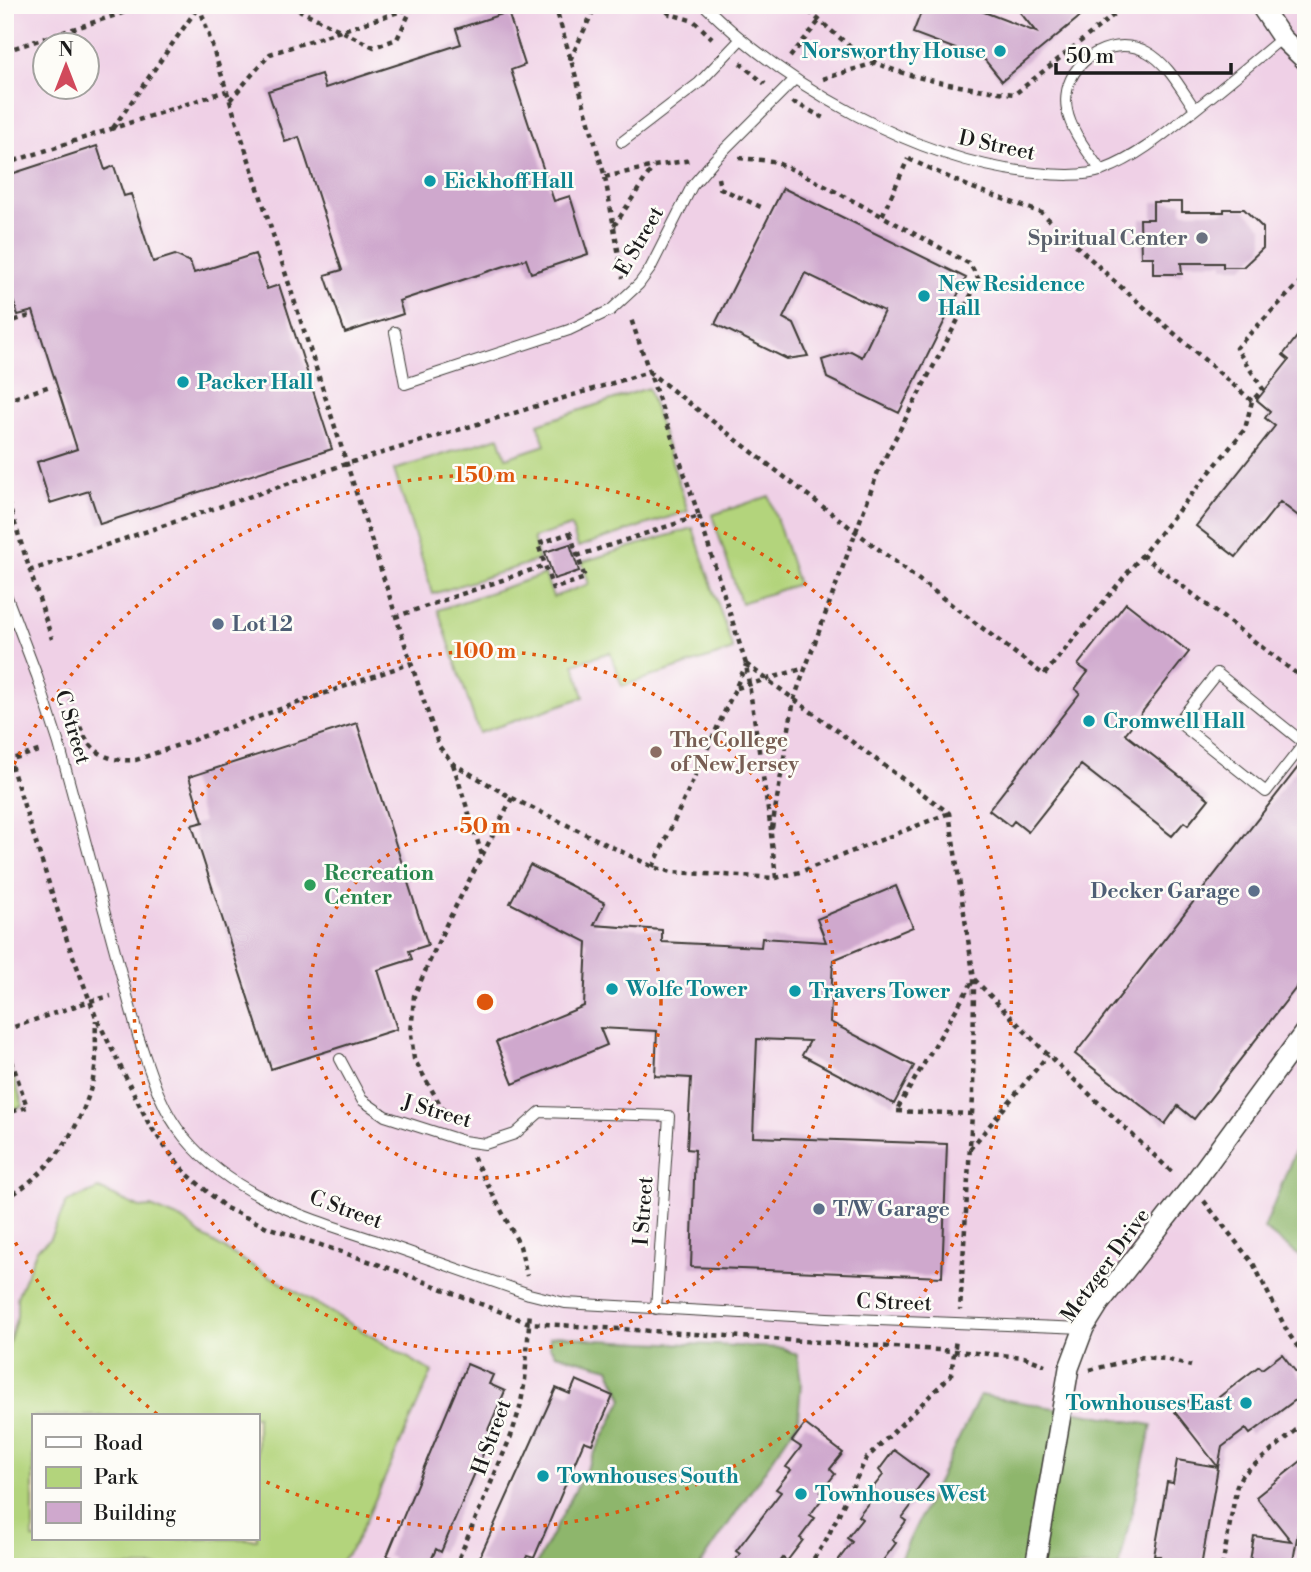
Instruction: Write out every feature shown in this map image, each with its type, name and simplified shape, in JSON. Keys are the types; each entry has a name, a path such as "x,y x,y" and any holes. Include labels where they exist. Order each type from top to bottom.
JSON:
{"street":[{"path":"1260,5 1282,38 1306,61"},
{"name":"Metzger Drive","path":"1035,1567 1069,1367 1084,1328 1099,1304 1190,1188 1306,1030"}],"lane":[{"name":"D Street","path":"704,5 741,39 794,79 867,119 951,156 1016,171 1075,174 1101,171 1143,149 1282,38"},
{"path":"622,142 699,83 741,39"},
{"path":"1101,171 1073,127 1067,111 1066,93 1072,76 1082,62 1096,52 1112,46 1131,46 1149,53 1163,65 1195,109"},
{"name":"E Street","path":"395,332 405,384 569,330 611,310 633,291 650,269 683,199 692,186 794,79"},
{"name":"C Street","path":"5,592 59,744 126,992 153,1080 166,1110 183,1136 209,1164 235,1184 312,1219 529,1294 565,1303 1084,1328"},
{"path":"1217,673 1305,742 1266,792 1178,722 1217,673"},
{"name":"J Street","path":"340,1059 362,1100 385,1116 463,1141 485,1144 515,1134 540,1112 669,1116"},
{"name":"I Street","path":"656,1309 669,1116"}],"path":[{"path":"5,51 146,5"},
{"path":"289,5 374,47 397,39 413,6"},
{"path":"229,100 270,54 420,5"},
{"path":"569,61 596,5"},
{"path":"659,5 670,14 694,21 712,38"},
{"path":"801,5 875,62 910,74 1015,94 1126,5"},
{"path":"199,6 395,617 439,746 452,763 482,855"},
{"path":"113,129 199,6"},
{"path":"554,6 605,177 623,278"},
{"path":"789,58 820,20"},
{"path":"823,79 875,62"},
{"path":"740,63 765,84"},
{"path":"5,164 226,91"},
{"path":"796,103 829,121"},
{"path":"897,154 970,187 1042,213 1113,280 1252,401"},
{"path":"734,158 772,161 796,171 970,264 979,280 879,469 794,699 771,834"},
{"path":"882,216 908,159"},
{"path":"605,177 696,160"},
{"path":"614,226 653,166"},
{"path":"718,174 720,188 764,208"},
{"path":"649,372 1044,675 1245,429 1252,401 1263,389 1236,348 1306,276"},
{"path":"5,323 30,316"},
{"path":"630,316 699,516 746,664 776,878"},
{"path":"29,570 346,464 649,372"},
{"path":"5,401 50,386"},
{"path":"5,493 52,639"},
{"path":"577,556 699,516"},
{"path":"570,533 584,578 553,589 546,565 538,544 570,533"},
{"path":"1142,555 1306,681"},
{"path":"395,617 546,565"},
{"path":"67,689 83,737 92,747 102,756 120,761 136,760 411,663"},
{"path":"746,664 949,813 974,979 972,1114 960,1310"},
{"path":"653,867 746,664"},
{"path":"736,688 805,668"},
{"path":"5,746 67,940 96,1017 149,1124 186,1173 226,1208 267,1227 392,1269 529,1323 954,1351 1024,1357 1045,1365"},
{"path":"8,761 42,750"},
{"path":"452,763 513,798 653,867 671,872 776,878 800,872 949,813"},
{"path":"513,798 446,925 414,996 411,1034 414,1059 463,1141 520,1246 527,1276"},
{"path":"974,979 1048,1055 1175,1175"},
{"path":"972,1114 896,1111 974,979"},
{"path":"5,1030 90,1001 126,992"},
{"path":"5,1199 19,1191 52,1160 79,1120 89,1098 95,1066 96,1017"},
{"path":"5,1041 27,1107 5,1114"},
{"path":"970,1149 1048,1055"},
{"path":"1204,1200 1254,1265 1288,1333 1306,1358"},
{"name":"H Street","path":"455,1567 511,1436 520,1408 525,1380 530,1311"},
{"path":"808,1567 825,1542 866,1459 951,1375 956,1339"},
{"path":"1090,1370 1143,1357 1191,1366"},
{"path":"1222,1567 1237,1485 1242,1475 1306,1422"}],"shaded area":[{"name":"The College of New Jersey","path":"5,5 1306,5 1306,1567 5,1567"}],"green space":[{"path":"648,388 688,511 578,547 571,526 533,538 539,560 433,594 394,470 499,437 506,458 545,445 538,424"},
{"path":"769,496 798,584 741,603 712,515"},
{"path":"693,528 733,650 622,686 610,652 574,664 584,697 479,733 438,610 545,574 553,597 589,584 582,562"},
{"path":"5,1050 23,1106 5,1112"},
{"path":"1306,1123 1306,1261 1264,1229"},
{"path":"99,1189 140,1208 151,1207 185,1221 199,1234 432,1372 355,1543 337,1567 5,1567 5,1356 17,1316 17,1297 37,1249 49,1240 67,1202"},
{"path":"560,1335 596,1340 783,1348 797,1355 801,1382 798,1422 699,1567 535,1567 623,1399 609,1368 556,1354 549,1346 550,1337"},
{"path":"980,1395 1152,1425 1119,1567 896,1567"}],"building":[{"name":"Norsworthy House","path":"924,5 966,5 1036,32 1014,5 1094,5 1002,81 985,60 913,33"},
{"name":"Eickhoff Hall","path":"508,12 525,65 511,70 542,165 554,201 570,196 588,254 531,273 526,259 399,301 403,314 345,333 325,275 342,270 299,137 285,142 268,91 321,74 325,88 461,44 456,29"},
{"name":"Packer Hall","path":"97,146 105,170 114,166 124,196 131,194 153,262 175,255 190,262 194,273 255,254 267,289 279,285 332,449 100,524 89,491 50,503 37,462 77,449 33,311 18,315 5,277 5,176"},
{"name":"New Residence Hall","path":"783,188 966,278 899,413 827,378 822,360 851,351 862,357 884,311 805,273 783,318 794,324 808,356 787,359 715,324"},
{"name":"Spiritual Center","path":"1153,202 1182,202 1182,212 1244,209 1263,228 1263,248 1243,267 1223,267 1223,263 1181,263 1182,274 1153,274 1153,257 1141,257 1140,219 1153,219"},
{"path":"1306,325 1306,522 1280,502 1236,557 1196,526 1275,426 1265,418 1270,411 1257,400 1289,360 1283,355"},
{"path":"570,544 579,571 554,579 545,552"},
{"name":"Cromwell Hall","path":"1126,603 1189,652 1125,734 1209,799 1188,825 1184,822 1172,836 1081,765 1028,832 1014,821 1010,826 989,810 1080,693 1075,689 1088,672 1078,665"},
{"name":"Recreation Center","path":"357,723 428,945 409,951 412,959 378,970 397,1029 271,1069 192,825 203,822 189,777"},
{"name":"Decker Garage","path":"1306,757 1306,975 1194,1119 1178,1106 1165,1124 1075,1054"},
{"path":"530,865 605,903 594,925 662,930 662,942 761,947 762,938 826,942 817,919 896,886 913,927 833,960 830,1022 914,1066 894,1104 802,1055 810,1041 757,1039 753,1137 947,1144 942,1277 691,1267 695,1150 687,1149 691,1078 655,1076 657,1031 600,1028 607,1045 513,1084 496,1042 584,1006 587,942 510,903"},
{"name":"Townhouses East","path":"1282,1354 1306,1385 1306,1392 1250,1434 1246,1429 1222,1447 1218,1467 1175,1412 1191,1399 1201,1411 1259,1366 1262,1369"},
{"path":"467,1364 493,1375 489,1384 505,1391 488,1430 492,1433 441,1552 436,1549 428,1567 390,1567 393,1558 387,1556"},
{"name":"Townhouses South","path":"576,1380 613,1396 592,1444 584,1441 534,1558 527,1556 522,1567 492,1567 478,1561 556,1388 570,1394"},
{"name":"Townhouses West","path":"805,1424 843,1453 830,1469 835,1474 821,1492 825,1495 810,1515 815,1518 787,1561 783,1558 776,1567 730,1567 740,1554 736,1551 781,1492 776,1489 791,1470 786,1467 801,1447 792,1441"},
{"name":"Townhouses West","path":"894,1450 928,1475 913,1495 917,1498 902,1518 906,1521 892,1540 896,1543 878,1567 833,1567 852,1542 847,1538 862,1519 858,1516 873,1497 868,1494 883,1475 879,1470"},
{"path":"1306,1457 1306,1520 1299,1526 1292,1567 1249,1567 1254,1536 1291,1541 1256,1497"},
{"name":"Townhouses East","path":"1177,1460 1218,1467 1201,1567 1158,1567 1160,1556 1154,1556 1167,1482 1173,1483"}],"place":[{"name":"Norsworthy House","path":"1000,51"},
{"name":"Eickhoff Hall","path":"430,181"},
{"name":"Spiritual Center","path":"1202,238"},
{"name":"New Residence Hall","path":"924,296"},
{"name":"Packer Hall","path":"183,382"},
{"name":"Lot 12","path":"218,624"},
{"name":"Cromwell Hall","path":"1089,721"},
{"name":"The College of New Jersey","path":"656,752"},
{"name":"Recreation Center","path":"310,885"},
{"name":"Decker Garage","path":"1254,891"},
{"name":"Wolfe Tower","path":"612,989"},
{"name":"Travers Tower","path":"795,991"},
{"name":"T/W Garage","path":"819,1209"},
{"name":"Townhouses East","path":"1246,1403"},
{"name":"Townhouses South","path":"543,1476"},
{"name":"Townhouses West","path":"801,1494"}]}
